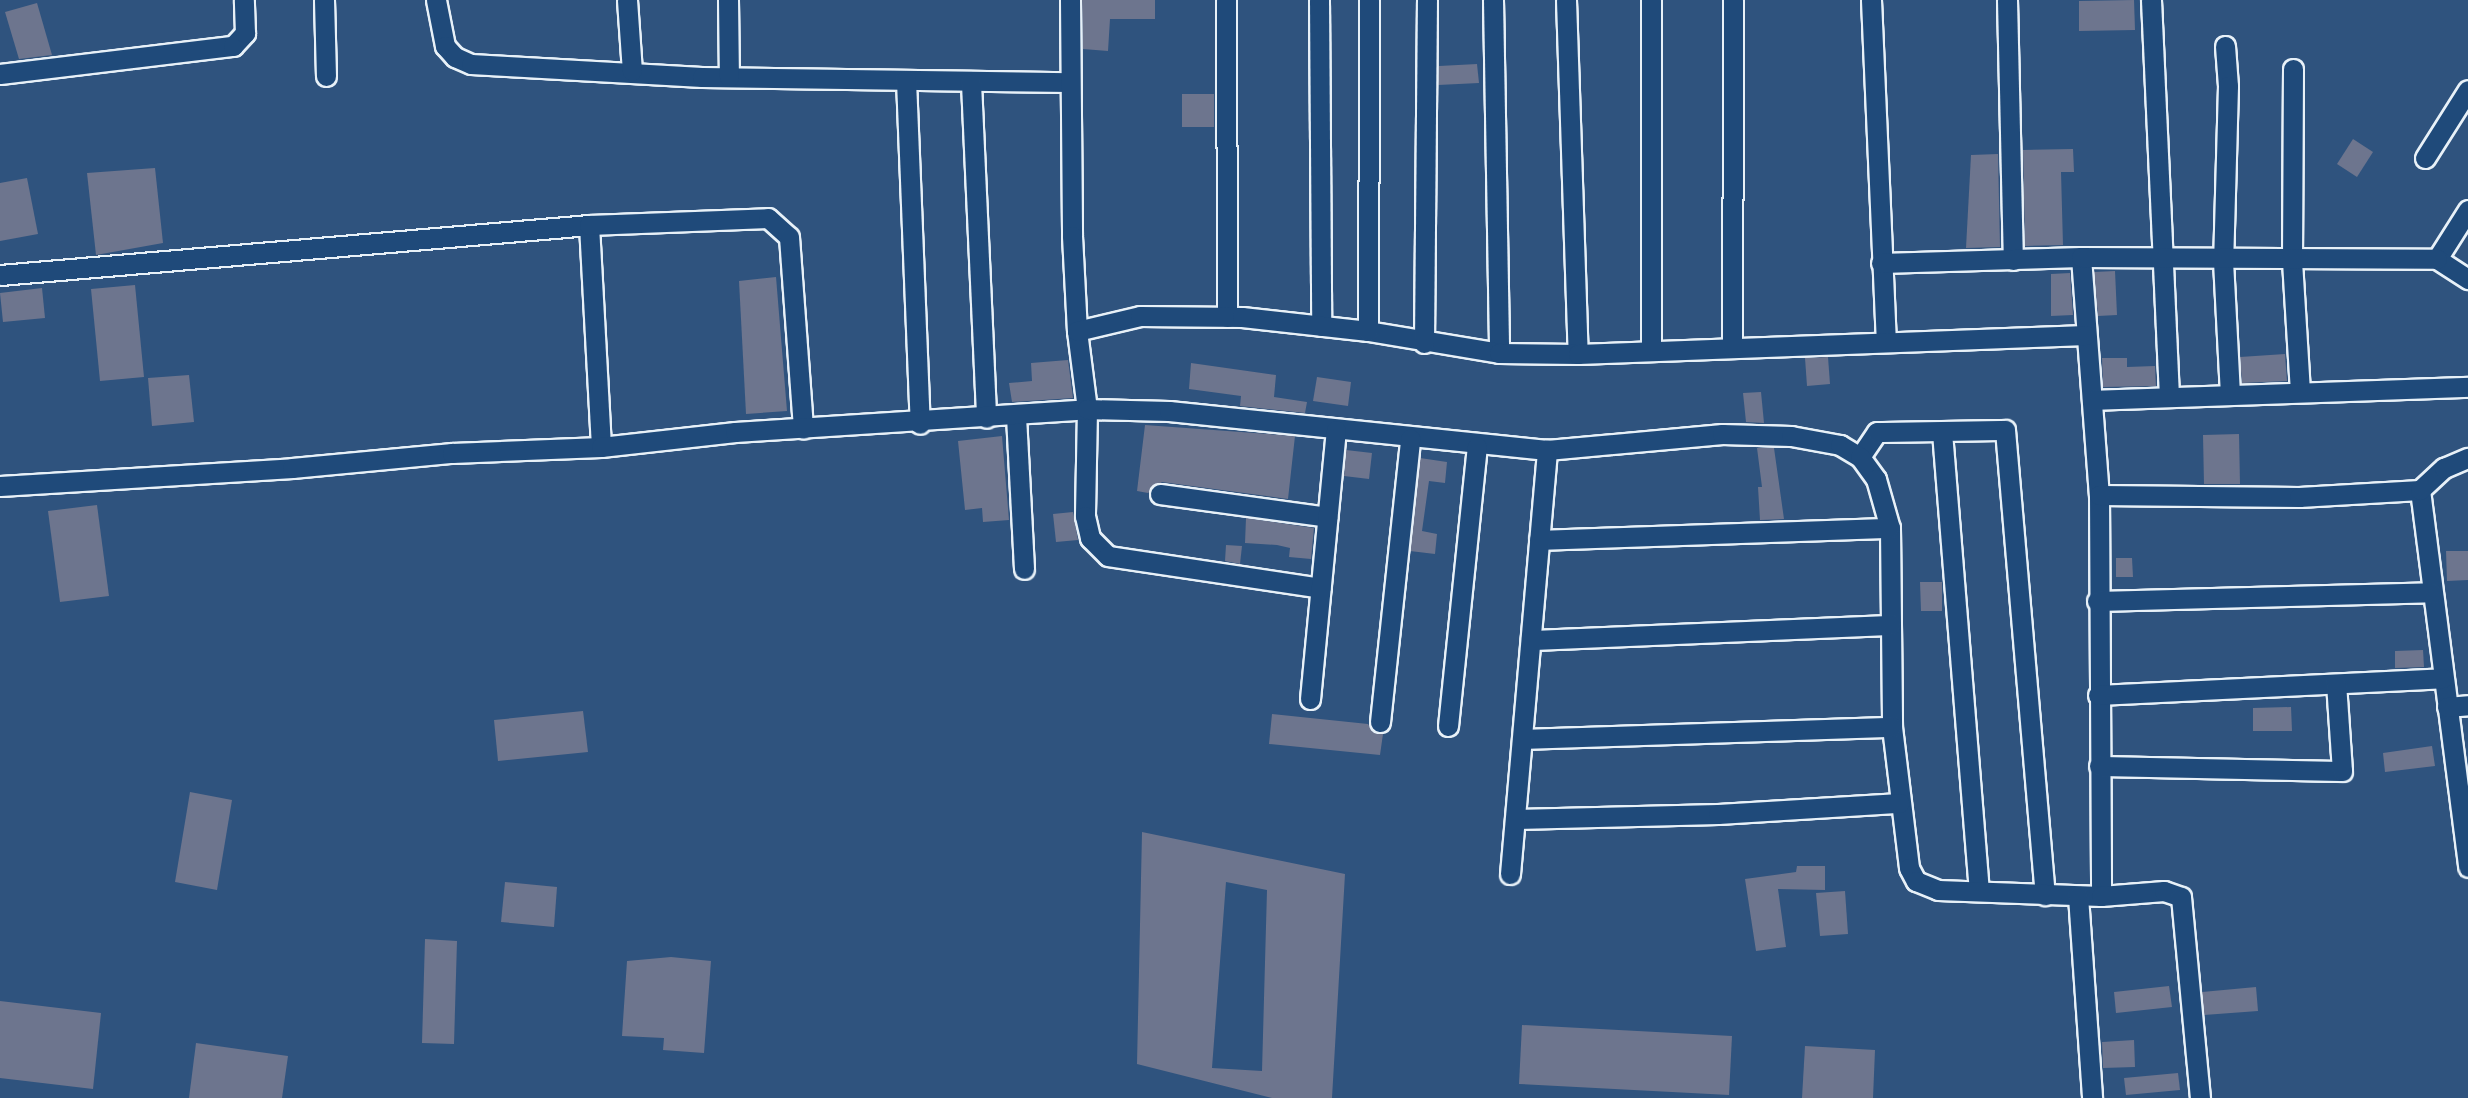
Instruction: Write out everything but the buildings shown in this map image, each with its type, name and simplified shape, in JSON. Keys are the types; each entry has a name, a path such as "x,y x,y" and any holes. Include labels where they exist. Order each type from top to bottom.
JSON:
{"street":[{"path":"0,74 233,46 245,33 244,0"},
{"path":"324,0 326,76"},
{"path":"436,0 445,46 455,57 471,64 518,70 632,71 729,77 971,83 1069,82"},
{"path":"627,0 632,71"},
{"path":"727,0 729,77"},
{"path":"1070,0 1069,82 1077,331 1087,409 1085,516 1097,548 1132,561 1321,588"},
{"path":"1226,0 1227,317"},
{"path":"1319,0 1321,326"},
{"path":"1368,331 1370,0"},
{"path":"1424,342 1427,0"},
{"path":"1493,0 1499,353"},
{"path":"1566,0 1578,354"},
{"path":"1651,0 1651,351"},
{"path":"1732,348 1733,0"},
{"path":"1871,0 1886,342"},
{"path":"2007,0 2013,260"},
{"path":"2151,0 2169,396"},
{"path":"2225,46 2228,86 2223,261 2230,393"},
{"path":"2292,69 2292,261 2300,391"},
{"path":"906,80 920,424"},
{"path":"971,83 986,418"},
{"path":"2425,158 2468,90"},
{"path":"2437,259 2468,211"},
{"path":"0,275 589,225 757,217 781,225 789,237 803,428"},
{"path":"589,225 601,447"},
{"path":"1881,263 2081,257 2223,261 2437,259 2468,279"},
{"path":"2081,257 2099,495 2097,601 2101,897"},
{"path":"1077,331 1140,316 1227,317 1368,331 1499,353 1578,354 2086,335"},
{"path":"2092,400 2230,393 2468,387"},
{"path":"0,486 292,468 452,453 601,447 803,428 920,424 1087,409 1169,411 1477,447 1547,450 1660,438 1755,435 1840,445 1860,457 1876,479 1890,528 1892,727 1904,848 1916,881 1938,890 2101,897 2164,891 2180,897 2185,910 2200,1098"},
{"path":"1016,416 1024,569"},
{"path":"1310,699 1336,430"},
{"path":"1860,457 1877,432 2005,430 2045,895"},
{"path":"1942,432 1979,891"},
{"path":"1380,722 1410,439"},
{"path":"1448,726 1477,447"},
{"path":"1510,874 1547,450"},
{"path":"2099,495 2300,497 2420,490 2444,468 2468,458"},
{"path":"2420,490 2447,707 2464,794 2468,867"},
{"path":"1160,494 1327,517"},
{"path":"1539,540 1890,528"},
{"path":"2097,601 2432,592"},
{"path":"1531,640 1891,625"},
{"path":"2098,695 2443,678"},
{"path":"2099,766 2342,771 2336,684"},
{"path":"2447,707 2468,705"},
{"path":"1523,739 1892,727"},
{"path":"1516,818 1718,814 1900,803"},
{"path":"2078,896 2092,1098"}]}
